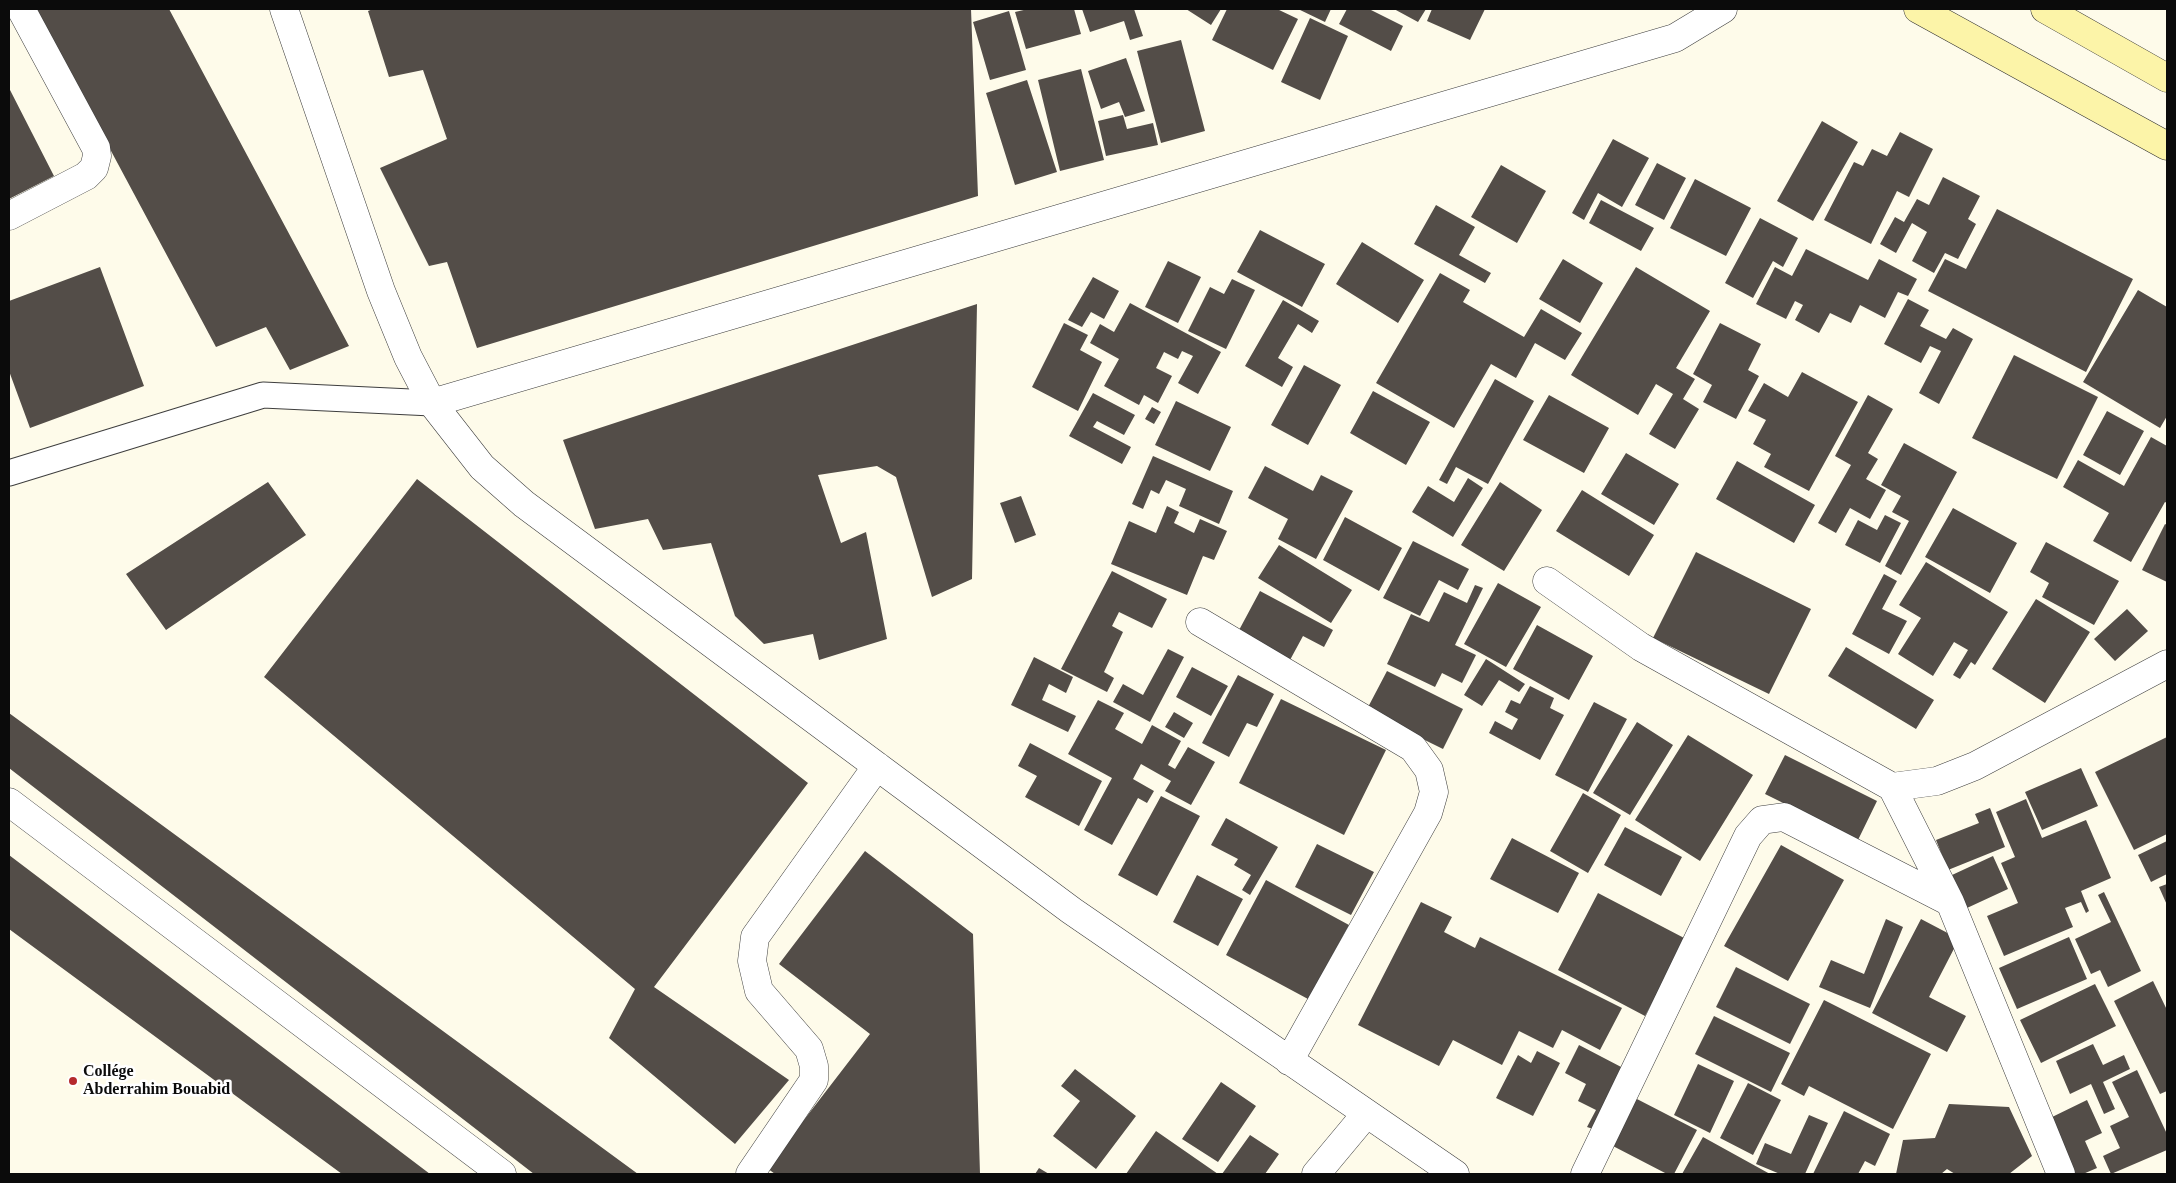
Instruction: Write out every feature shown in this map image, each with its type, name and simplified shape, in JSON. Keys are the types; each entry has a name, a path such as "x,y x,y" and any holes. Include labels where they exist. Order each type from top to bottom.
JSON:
{"main road":[{"path":"1918,9 2167,146"},
{"path":"2045,9 2167,78"}],"street":[{"path":"9,216 86,176 94,168 97,156 96,148 21,9"},
{"path":"284,9 381,291 408,357 432,403 482,467 524,504 1072,911 1455,1174"},
{"path":"9,473 262,395 432,403 1675,38 1723,9"},
{"path":"1547,582 1641,648 1892,787 1950,902 2061,1174"},
{"path":"1200,622 1412,748 1429,770 1434,792 1428,813 1289,1061"},
{"path":"1892,787 1937,781 1975,766 2167,664"},
{"path":"750,1174 814,1080 814,1066 809,1050 759,991 752,961 755,937 877,766"},
{"path":"9,802 502,1174"},
{"path":"1585,1174 1748,836 1762,820 1784,817 1950,902"},
{"path":"1316,1174 1366,1114"}],"building":[{"path":"35,9 169,9 349,346 290,370 266,327 216,347"},
{"path":"373,9 971,9 978,196 477,348 447,262 429,266 380,168 447,139 423,70 389,77 368,11"},
{"path":"1028,9 1074,9 1081,34 1026,49 1015,12"},
{"path":"1082,9 1134,9 1143,36 1130,40 1124,21 1090,32"},
{"path":"1186,9 1221,9 1211,25"},
{"path":"1227,9 1277,9 1298,19 1273,70 1212,40"},
{"path":"1298,9 1331,9 1325,22"},
{"path":"1347,9 1369,9 1403,26 1391,51 1339,24"},
{"path":"1394,9 1426,9 1418,22"},
{"path":"1432,9 1485,9 1470,40 1427,21"},
{"path":"1009,11 1026,70 990,80 973,22"},
{"path":"1310,18 1348,36 1320,100 1281,82"},
{"path":"1181,40 1205,131 1161,143 1137,51"},
{"path":"1126,58 1145,111 1125,117 1119,102 1101,109 1088,71"},
{"path":"1081,69 1104,160 1060,171 1038,80"},
{"path":"1027,80 1057,172 1015,185 986,93"},
{"path":"9,88 54,176 9,199"},
{"path":"1123,115 1127,129 1153,123 1158,145 1106,156 1098,121"},
{"path":"1822,121 1858,142 1813,221 1777,201"},
{"path":"1900,132 1933,149 1909,197 1897,191 1871,244 1824,220 1854,162 1863,166 1872,149 1887,156"},
{"path":"1613,139 1649,158 1622,207 1598,193 1584,220 1572,213"},
{"path":"1657,163 1686,178 1664,220 1635,205"},
{"path":"1501,165 1546,191 1517,243 1471,217"},
{"path":"1943,177 1980,196 1968,219 1976,224 1958,259 1945,253 1934,273 1912,261 1927,232 1912,223 1896,253 1880,244 1895,217 1904,222 1917,199 1929,205"},
{"path":"1695,179 1751,208 1726,256 1670,228"},
{"path":"1601,200 1654,228 1641,251 1589,223"},
{"path":"1436,205 1475,227 1459,255 1491,273 1485,283 1414,244"},
{"path":"1997,209 2133,279 2086,372 1928,291 1945,259 1966,269"},
{"path":"1760,218 1798,238 1783,267 1773,261 1753,298 1725,283"},
{"path":"1260,230 1325,264 1302,307 1237,272"},
{"path":"1362,242 1424,280 1398,323 1336,284"},
{"path":"1806,249 1868,280 1879,259 1917,279 1908,296 1898,292 1885,318 1860,305 1851,323 1830,313 1819,333 1795,320 1803,305 1795,301 1786,319 1756,304 1775,267 1792,276"},
{"path":"1563,259 1603,283 1580,323 1539,299"},
{"path":"1168,261 1201,277 1178,323 1145,307"},
{"path":"100,267 144,386 30,428 9,371 9,301"},
{"path":"1636,267 1710,311 1676,368 1695,379 1683,399 1699,409 1675,449 1649,434 1673,394 1656,384 1638,415 1571,375"},
{"path":"1440,273 1470,290 1463,302 1524,337 1541,309 1582,333 1565,360 1535,343 1516,378 1491,364 1454,428 1376,383"},
{"path":"1093,277 1119,291 1104,319 1091,312 1082,327 1068,320"},
{"path":"1232,279 1255,290 1226,349 1188,331 1210,287 1224,294"},
{"path":"2138,290 2167,307 2167,416 2160,428 2083,382"},
{"path":"1908,299 1929,310 1920,326 1946,339 1953,328 1973,339 1939,404 1919,393 1941,351 1930,346 1921,363 1884,344"},
{"path":"1283,300 1319,321 1312,333 1298,324 1278,358 1293,367 1282,387 1245,366"},
{"path":"1130,303 1221,352 1198,394 1178,383 1193,356 1182,351 1178,359 1164,352 1156,368 1172,376 1158,403 1144,395 1139,405 1104,386 1119,359 1090,343 1100,324 1114,332"},
{"path":"977,304 972,579 932,597 896,477 877,466 818,475 841,543 866,532 887,639 819,660 813,634 764,644 735,616 711,543 663,550 648,519 595,529 563,440"},
{"path":"1064,323 1088,335 1080,350 1102,362 1078,411 1032,387"},
{"path":"1720,323 1761,344 1748,370 1759,376 1736,419 1703,402 1712,385 1693,374"},
{"path":"2014,355 2098,397 2057,479 1972,438"},
{"path":"1304,365 1341,385 1308,445 1271,425"},
{"path":"1802,372 1858,402 1809,491 1764,467 1771,454 1753,444 1766,420 1748,411 1764,383 1788,397"},
{"path":"1495,379 1534,401 1488,484 1456,467 1447,484 1439,480"},
{"path":"1373,391 1430,422 1406,465 1350,433"},
{"path":"1093,393 1135,415 1124,435 1097,421 1093,427 1131,447 1122,464 1069,436"},
{"path":"1549,395 1609,428 1584,473 1523,440"},
{"path":"1868,395 1893,409 1868,453 1878,459 1866,479 1886,490 1870,519 1850,508 1836,533 1818,523 1851,465 1835,456"},
{"path":"1176,401 1231,427 1210,471 1155,445"},
{"path":"1152,407 1161,412 1154,424 1145,419"},
{"path":"2107,411 2144,431 2120,475 2083,455"},
{"path":"2151,437 2167,446 2167,503 2165,502 2131,562 2093,541 2109,513 2063,487 2078,460 2124,486"},
{"path":"1904,443 1957,472 1901,575 1885,566 1909,521 1892,512 1901,496 1881,485"},
{"path":"1626,453 1679,484 1654,525 1601,494"},
{"path":"1153,456 1233,491 1219,524 1179,506 1186,489 1166,480 1159,494 1151,490 1143,509 1132,504"},
{"path":"1737,461 1815,505 1794,543 1716,499"},
{"path":"1265,466 1313,491 1321,475 1353,491 1316,559 1278,539 1288,519 1248,498"},
{"path":"1468,478 1483,488 1453,537 1412,512 1428,486 1454,502"},
{"path":"417,479 808,783 654,987 789,1080 735,1144 609,1038 635,989 264,677"},
{"path":"268,482 306,535 166,630 126,574"},
{"path":"1500,482 1542,510 1504,571 1461,545"},
{"path":"1582,490 1654,535 1629,576 1556,531"},
{"path":"1021,496 1036,535 1015,543 1000,503"},
{"path":"1167,506 1179,512 1174,523 1194,533 1200,519 1227,531 1214,560 1203,556 1187,595 1111,564 1129,521 1156,533"},
{"path":"1953,508 2017,543 1990,593 1925,557"},
{"path":"1885,515 1901,523 1880,563 1845,545 1858,520 1877,530"},
{"path":"1345,517 1402,548 1379,591 1323,560"},
{"path":"2165,524 2167,525 2167,582 2142,570"},
{"path":"1413,541 1469,569 1458,590 1439,580 1420,616 1383,598"},
{"path":"2046,542 2119,581 2094,625 2042,597 2049,583 2030,572"},
{"path":"1279,545 1352,590 1331,623 1258,578"},
{"path":"1696,552 1811,609 1769,694 1653,638"},
{"path":"1926,562 2008,612 1975,665 1971,662 1960,679 1953,675 1968,650 1954,642 1933,676 1898,654 1921,618 1899,605"},
{"path":"1112,571 1167,599 1152,628 1119,612 1112,626 1123,632 1104,672 1114,678 1107,692 1061,669"},
{"path":"1884,574 1897,581 1882,609 1907,621 1889,654 1852,634"},
{"path":"1498,583 1541,607 1506,667 1464,644"},
{"path":"1475,585 1483,588 1455,645 1476,655 1462,683 1442,673 1435,687 1387,664 1411,614 1429,622 1444,592 1467,603"},
{"path":"1260,591 1333,630 1324,647 1303,636 1290,660 1238,632"},
{"path":"2036,599 2090,632 2045,703 1992,669"},
{"path":"2127,609 2148,631 2115,661 2094,639"},
{"path":"1537,625 1593,656 1569,700 1513,669"},
{"path":"1846,647 1934,700 1916,729 1828,676"},
{"path":"1168,649 1184,657 1150,722 1113,702 1123,684 1143,695"},
{"path":"1034,657 1073,677 1066,693 1049,684 1042,700 1076,716 1068,732 1011,705"},
{"path":"1486,659 1525,684 1519,692 1499,680 1482,706 1464,695"},
{"path":"1192,667 1228,686 1211,716 1176,697"},
{"path":"1387,671 1463,709 1443,749 1366,711"},
{"path":"1238,675 1274,694 1257,727 1247,723 1229,757 1202,743"},
{"path":"1530,686 1554,698 1550,708 1564,715 1540,760 1489,733 1495,721 1512,730 1518,719 1505,712 1511,700 1520,704"},
{"path":"1281,699 1386,750 1344,835 1239,783"},
{"path":"1098,700 1124,713 1115,729 1142,744 1152,725 1181,741 1168,765 1175,769 1188,747 1215,762 1191,805 1165,791 1171,781 1141,764 1133,779 1154,791 1147,803 1138,798 1112,845 1084,830 1112,778 1068,754"},
{"path":"1594,702 1627,719 1588,792 1555,775"},
{"path":"1174,712 1193,723 1184,738 1165,727"},
{"path":"9,713 638,1174 534,1174 9,768"},
{"path":"1637,722 1673,745 1630,815 1593,793"},
{"path":"1688,735 1753,775 1700,861 1635,820"},
{"path":"2167,737 2167,834 2134,850 2095,772"},
{"path":"1030,743 1102,781 1079,826 1025,797 1037,776 1018,766"},
{"path":"1785,755 1877,801 1858,840 1765,794"},
{"path":"2081,768 2098,806 2042,830 2025,792"},
{"path":"1583,793 1621,815 1588,873 1550,851"},
{"path":"1161,796 1200,816 1157,896 1118,875"},
{"path":"2026,799 2042,838 2086,820 2111,878 2081,891 2089,911 2086,913 2081,902 2065,908 2073,927 2004,956 1987,916 2018,903 2001,863 2015,857 1996,812"},
{"path":"1990,808 2005,847 1948,870 1936,840 1979,823 1975,814"},
{"path":"1226,818 1278,847 1250,895 1242,890 1251,875 1234,865 1238,859 1211,845"},
{"path":"1625,827 1682,857 1661,896 1604,865"},
{"path":"1512,838 1579,873 1558,913 1490,879"},
{"path":"2167,841 2167,874 2151,882 2138,855"},
{"path":"1317,844 1374,872 1351,915 1295,887"},
{"path":"1781,845 1844,880 1788,981 1724,946"},
{"path":"865,851 973,934 980,1174 775,1174 767,1168 870,1034 779,964"},
{"path":"9,855 430,1174 342,1174 9,929"},
{"path":"1993,856 2008,889 1967,908 1952,875"},
{"path":"1197,875 1243,899 1218,946 1173,922"},
{"path":"1266,880 1349,925 1308,999 1226,955"},
{"path":"2167,884 2167,905 2159,887"},
{"path":"2104,892 2141,971 2108,987 2100,970 2091,974 2075,939 2111,922 2098,895"},
{"path":"1598,893 1686,939 1645,1016 1558,970"},
{"path":"1421,902 1452,917 1444,932 1475,948 1480,937 1622,1008 1600,1050 1562,1030 1553,1048 1519,1031 1502,1065 1453,1040 1439,1066 1358,1025"},
{"path":"1886,919 1903,927 1870,1008 1819,987 1831,960 1864,974"},
{"path":"1921,919 1959,939 1929,997 1966,1016 1947,1052 1872,1013"},
{"path":"2069,937 2087,979 2017,1009 1999,968"},
{"path":"1736,967 1810,1004 1790,1044 1716,1007"},
{"path":"2153,981 2167,1010 2167,1091 2160,1094 2114,1001"},
{"path":"2095,984 2116,1026 2041,1063 2020,1020"},
{"path":"1824,1000 1931,1054 1893,1129 1809,1086 1804,1096 1781,1084"},
{"path":"1714,1016 1790,1053 1771,1092 1695,1054"},
{"path":"2093,1044 2103,1065 2124,1055 2130,1069 2103,1082 2115,1109 2104,1114 2091,1084 2070,1094 2056,1061"},
{"path":"1579,1045 1625,1069 1593,1129 1587,1127 1596,1110 1578,1101 1586,1084 1565,1073"},
{"path":"1537,1051 1560,1063 1533,1116 1496,1098 1518,1055 1531,1063"},
{"path":"1698,1064 1734,1081 1710,1133 1674,1115"},
{"path":"1075,1069 1136,1116 1096,1169 1053,1136 1080,1101 1061,1086"},
{"path":"2137,1070 2167,1134 2167,1150 2111,1174 2103,1156 2120,1148 2110,1126 2129,1117 2112,1082"},
{"path":"1221,1082 1256,1106 1218,1162 1182,1139"},
{"path":"1748,1083 1781,1100 1753,1155 1720,1138"},
{"path":"1635,1098 1697,1130 1674,1174 1667,1174 1611,1145"},
{"path":"2087,1100 2102,1133 2085,1141 2097,1168 2083,1174 2074,1174 2048,1119"},
{"path":"1949,1104 2009,1107 2032,1156 2009,1174 1955,1174 1947,1169 1941,1174 1896,1174 1903,1140 1935,1138"},
{"path":"1844,1111 1890,1134 1875,1166 1865,1161 1858,1174 1813,1174"},
{"path":"1809,1115 1828,1123 1805,1174 1780,1174 1756,1164 1765,1143 1791,1154"},
{"path":"1156,1131 1218,1174 1126,1174"},
{"path":"1250,1135 1279,1154 1265,1174 1222,1174"},
{"path":"1703,1137 1770,1174 1682,1174"},
{"path":"1039,1168 1049,1174 1035,1174"}],"place":[{"name":"Collége Abderrahim Bouabid","path":"73,1081"}]}
